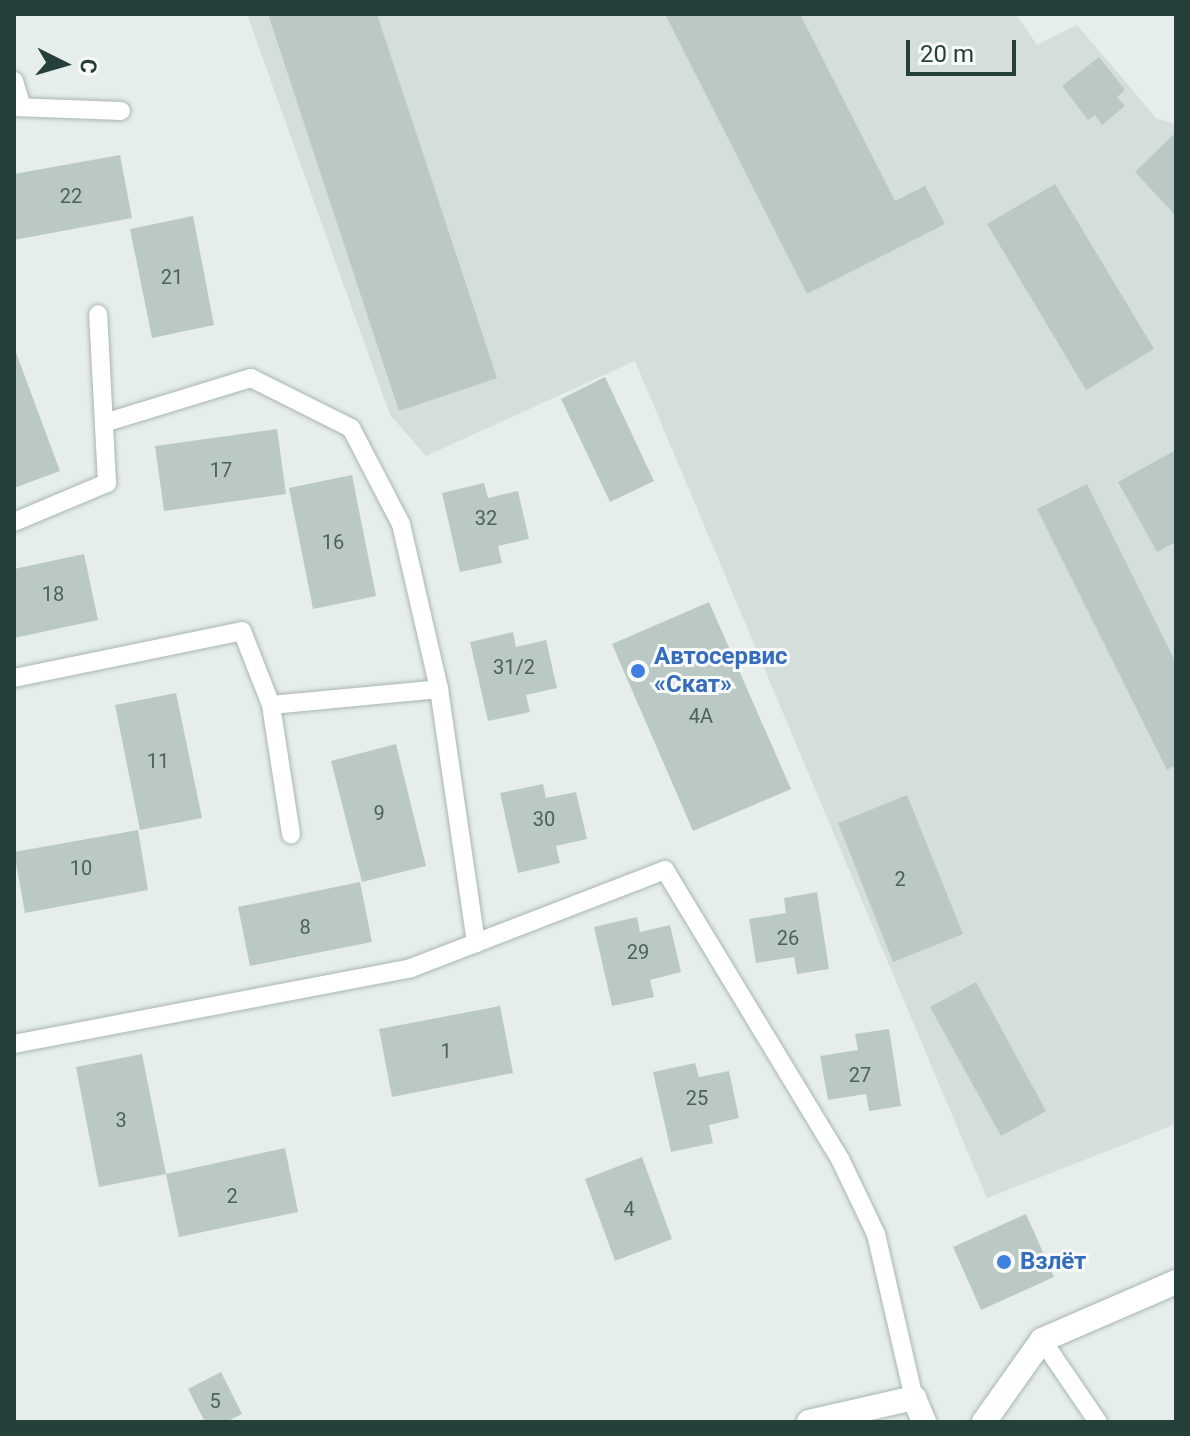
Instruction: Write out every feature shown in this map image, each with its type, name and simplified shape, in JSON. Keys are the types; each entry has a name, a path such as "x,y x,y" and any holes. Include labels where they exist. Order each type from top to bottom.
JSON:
{"street":[{"path":"984,1422 1042,1340 1176,1282"},
{"path":"809,1422 914,1398 924,1422"}],"lane":[{"path":"14,81 18,107 121,111"},
{"path":"14,522 107,483 98,314"},
{"path":"104,423 251,378 351,428 401,524 439,689 476,943"},
{"path":"14,678 242,631 271,705 291,834"},
{"path":"271,705 439,689"},
{"path":"14,1044 411,968 665,870 840,1159 876,1234 914,1398"},
{"path":"1042,1340 1098,1422"}],"shaded area":[{"path":"247,14 1016,14 1037,45 1077,25 1156,118 1176,124 1176,1124 987,1198 635,361 426,456 390,415"}],"building":[{"path":"268,14 377,14 497,378 399,411"},
{"path":"665,14 800,14 895,201 925,186 945,224 807,294"},
{"path":"1099,57 1125,90 1117,97 1125,106 1102,125 1095,115 1088,120 1062,86"},
{"path":"1176,132 1176,216 1135,172"},
{"path":"120,155 132,218 14,240 14,174"},
{"path":"1055,184 1154,349 1086,390 987,224"},
{"path":"193,216 214,325 152,338 130,229"},
{"path":"14,347 60,471 14,488"},
{"path":"605,377 654,481 610,502 561,399"},
{"path":"277,429 286,494 164,511 155,446"},
{"path":"1176,450 1176,542 1157,552 1118,482"},
{"path":"352,475 376,596 313,609 289,488"},
{"path":"484,483 488,498 518,491 529,539 498,546 502,563 460,572 442,493"},
{"path":"1087,484 1176,663 1176,765 1167,770 1037,509"},
{"path":"84,554 98,620 14,638 14,569"},
{"path":"709,602 791,789 693,831 612,644"},
{"path":"513,632 516,647 546,640 557,688 526,695 530,712 488,721 470,642"},
{"path":"176,693 202,818 140,830 115,705"},
{"path":"396,744 426,866 362,882 331,761"},
{"path":"543,784 546,798 576,792 587,839 556,846 560,863 518,873 500,793"},
{"path":"907,795 963,934 893,962 838,823"},
{"path":"138,830 148,890 25,913 14,852"},
{"path":"360,882 372,942 250,966 238,907"},
{"path":"817,892 829,969 797,974 794,957 756,963 749,919 786,913 784,898"},
{"path":"637,917 640,932 670,925 681,972 650,980 654,997 612,1006 594,927"},
{"path":"976,982 1046,1111 1001,1136 930,1007"},
{"path":"500,1006 513,1073 392,1097 379,1029"},
{"path":"889,1029 901,1106 869,1111 866,1094 828,1100 820,1056 858,1050 855,1034"},
{"path":"142,1054 166,1174 99,1187 76,1067"},
{"path":"695,1063 699,1077 729,1071 739,1118 709,1125 713,1143 671,1152 653,1072"},
{"path":"285,1148 298,1212 179,1237 166,1174"},
{"path":"642,1157 672,1239 615,1261 585,1179"},
{"name":"Взлёт","path":"1026,1214 1054,1277 981,1310 953,1247"},
{"path":"221,1372 242,1414 226,1422 205,1422 188,1389"}],"place":[{"name":"Автосервис «Скат»","path":"638,671"},
{"name":"Взлёт","path":"1004,1262"}]}
